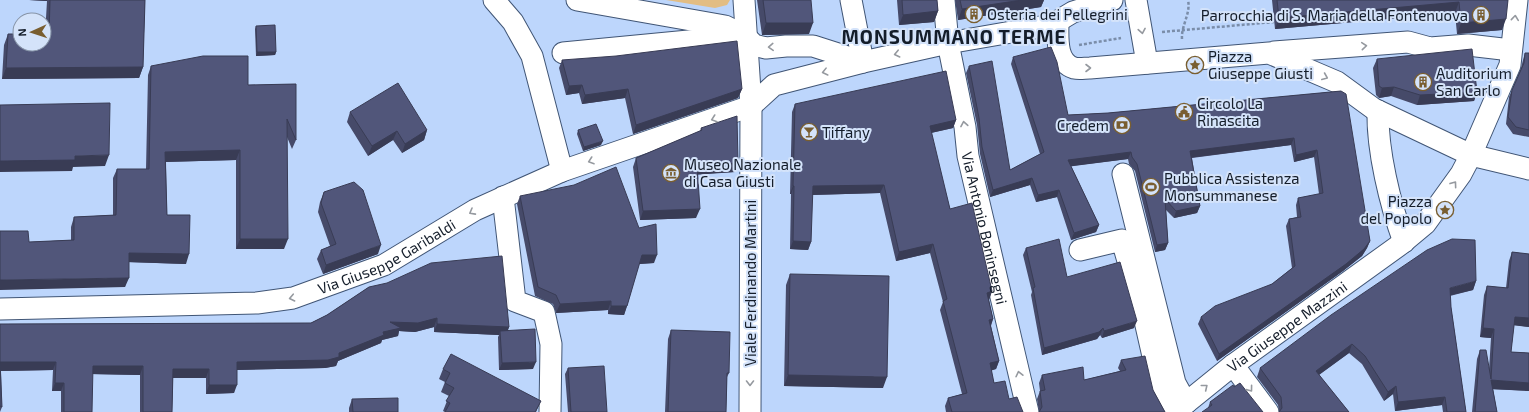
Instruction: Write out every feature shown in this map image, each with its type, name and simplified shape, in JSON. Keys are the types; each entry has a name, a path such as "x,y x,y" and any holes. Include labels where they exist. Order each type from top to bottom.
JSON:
{"street":[{"path":"494,0 514,22 532,56 562,171"},
{"path":"577,0 725,26 745,36 754,44 766,48 813,46 863,62"},
{"name":"Viale Ferdinando Martini","path":"744,0 745,36 751,106 750,412"},
{"path":"851,0 863,62"},
{"name":"Via Antonio Boninsegni","path":"944,0 948,43 965,128 968,156 1028,412"},
{"path":"751,106 774,84 948,43 1052,24 1072,12 1112,0"},
{"path":"1136,0 1147,63"},
{"name":"Via Giuseppe Mazzini","path":"1177,409 1233,365 1402,243 1424,224 1461,174 1471,155 1510,65 1517,0"},
{"path":"1052,24 1064,61 1074,68 1090,68 1408,42 1430,48 1468,45 1511,50"},
{"path":"563,53 745,36"},
{"path":"1269,53 1337,82 1378,110 1445,145 1471,155 1529,169"},
{"name":"Via Giuseppe Garibaldi","path":"0,309 257,303 293,298 384,265 475,210 562,171 751,106"},
{"path":"1378,110 1382,154 1402,243"},
{"path":"1123,174 1175,382 1177,409"},
{"path":"503,197 515,301 544,312 551,344 550,412"},
{"path":"1080,250 1122,240 1145,321 1162,396 1177,409"},
{"path":"1233,365 1268,412"}],"path":[{"path":"1184,60 1181,31 1189,5 1188,0"},
{"path":"1059,48 1142,34 1274,22"}],"shaded area":[{"path":"666,0 730,0 727,5 715,8"}],"building":[{"path":"50,0 145,0 143,67 6,68 8,34 12,34 12,52 52,52 52,12 50,12"},
{"path":"763,0 811,0 813,23 766,23"},
{"path":"902,0 937,0 938,11 903,15"},
{"path":"960,0 1022,0 962,9"},
{"path":"1277,0 1508,0 1506,19 1461,23 1459,2 1279,18"},
{"path":"275,25 276,52 257,52 256,26"},
{"path":"737,41 742,89 636,125 628,89 585,95 582,85 569,86 562,60 616,56"},
{"path":"1051,47 1057,62 1068,115 1108,113 1341,91 1346,94 1370,241 1364,249 1346,264 1219,354 1201,317 1215,306 1272,284 1295,266 1289,219 1301,217 1298,198 1323,193 1317,150 1296,155 1294,138 1190,151 1200,206 1176,211 1165,199 1168,243 1157,245 1137,164 1132,157 1131,152 1068,160 1099,225 1074,233 1059,190 1038,195 1032,178 993,190 982,147 979,118 969,66 992,61 1010,170 1044,152 1013,57"},
{"name":"Auditorium San Carlo","path":"1472,49 1477,92 1420,95 1394,87 1382,88 1379,86 1377,59"},
{"path":"1525,53 1529,53 1529,130 1516,127 1508,117 1512,90 1524,63"},
{"path":"203,56 248,56 248,85 296,84 296,140 287,119 288,239 240,239 240,150 165,152 167,215 190,215 189,254 129,253 129,278 0,280 0,231 28,231 29,242 74,240 74,217 116,215 117,169 149,169 151,66"},
{"path":"946,71 956,120 930,126 950,209 972,203 992,291 987,293 993,319 989,320 999,361 990,363 994,383 1005,381 1009,399 1017,397 1023,412 952,412 948,398 967,393 943,301 947,299 933,244 899,252 884,185 813,186 811,242 793,241 795,104"},
{"path":"398,83 427,130 405,144 397,131 372,146 350,112"},
{"path":"110,103 109,155 75,156 75,160 0,161 0,105"},
{"name":"Museo Nazionale di Casa Giusti","path":"737,116 738,163 697,165 700,209 643,211 636,158 702,130 701,128"},
{"path":"596,124 603,141 584,147 578,130"},
{"path":"616,167 639,228 656,224 657,255 642,255 627,306 611,306 611,301 560,304 556,295 538,287 520,196 574,185"},
{"path":"354,182 363,190 381,245 326,265 321,250 336,244 321,203 324,192"},
{"path":"1059,239 1067,277 1120,262 1137,321 1104,331 1103,328 1099,332 1044,348 1033,288 1035,287 1026,248"},
{"path":"1452,239 1475,240 1476,281 1450,288 1451,307 1466,412 1447,412 1445,397 1398,402 1396,386 1388,392 1365,356 1352,344 1316,371 1349,412 1279,412 1282,408 1281,397 1260,368 1331,315 1427,250"},
{"path":"1512,252 1529,254 1529,318 1515,317 1511,352 1529,353 1529,383 1491,380 1497,412 1475,412 1480,350 1486,350 1491,379 1494,329 1483,328 1487,286 1508,288"},
{"path":"502,256 509,327 437,324 437,318 418,323 390,322 401,328 383,332 384,335 339,353 339,357 328,360 237,362 237,385 209,385 209,369 173,369 172,412 143,412 143,366 93,366 92,412 64,412 64,383 55,383 56,362 0,362 0,324 311,323 327,315 369,287 387,283 431,263"},
{"path":"790,274 889,276 887,377 788,375"},
{"path":"535,329 536,362 502,363 500,331"},
{"path":"671,330 730,332 726,412 668,412"},
{"path":"451,354 541,401 535,412 445,412 450,403 446,401 454,388 445,383 450,373 443,369"},
{"path":"1145,356 1153,390 1165,412 1039,412 1042,407 1040,391 1045,390 1042,375 1083,367 1084,380 1126,370 1121,360"},
{"path":"0,362 2,407 0,406"},
{"path":"604,366 607,412 571,412 568,368"},
{"path":"1240,383 1263,412 1202,412 1212,405 1210,402 1233,385 1234,387"},
{"path":"398,398 398,412 353,412 352,399"}],"place":[{"name":"Osteria dei Pellegrini","path":"974,14"},
{"name":"Parrocchia di S. Maria della Fontenuova","path":"1481,15"},
{"name":"Piazza Giuseppe Giusti","path":"1195,65"},
{"name":"Auditorium San Carlo","path":"1423,82"},
{"name":"Circolo La Rinascita","path":"1184,112"},
{"name":"Credem","path":"1122,125"},
{"name":"Tiffany","path":"809,132"},
{"name":"Museo Nazionale di Casa Giusti","path":"671,173"},
{"name":"Pubblica Assistenza Monsummanese","path":"1151,187"},
{"name":"Piazza del Popolo","path":"1445,210"}],"district":[{"name":"MONSUMMANO TERME","path":"954,36"}]}
